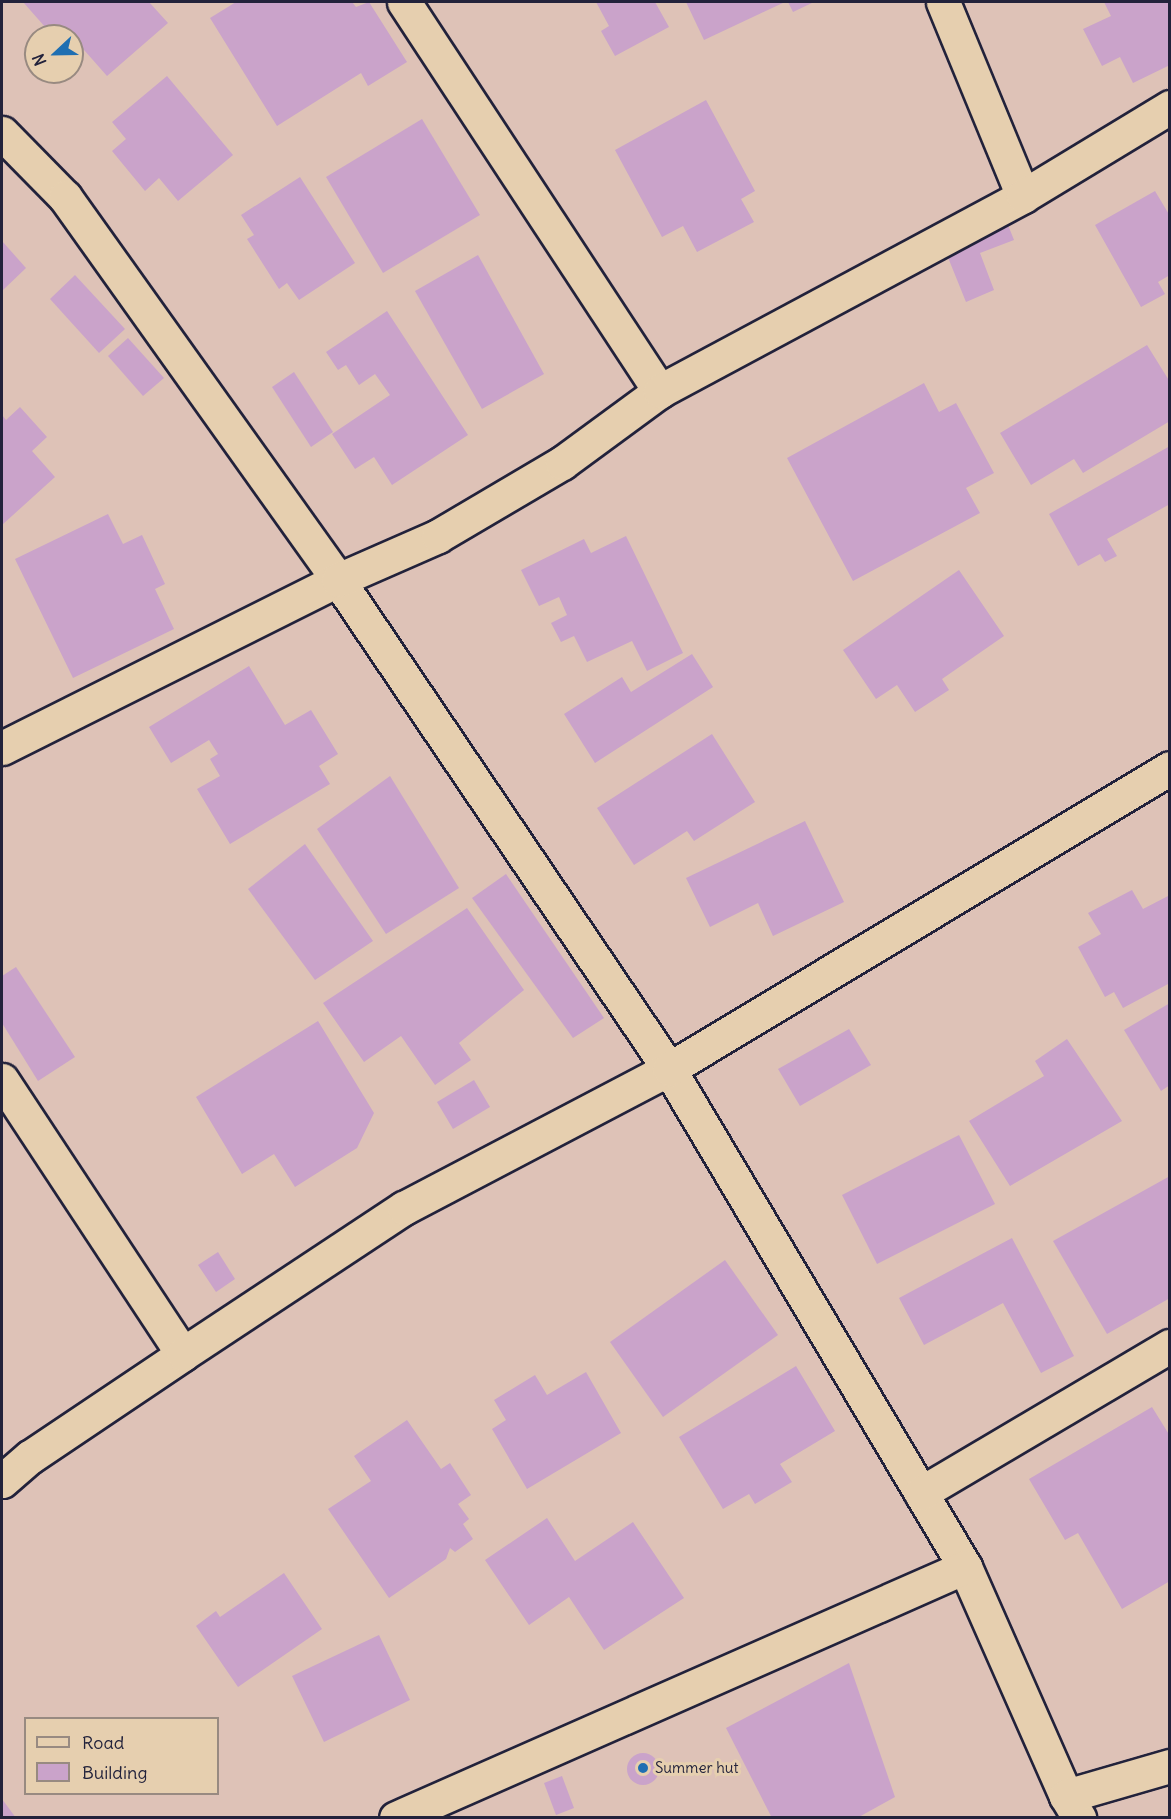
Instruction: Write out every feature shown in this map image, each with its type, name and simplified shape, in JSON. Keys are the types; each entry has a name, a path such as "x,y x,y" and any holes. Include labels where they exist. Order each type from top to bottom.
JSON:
{"street":[{"path":"404,2 660,391"},
{"path":"943,2 1023,196"},
{"path":"2,748 338,580 438,536 562,464 660,391 1023,196 1170,107"},
{"path":"2,133 65,197 338,580 669,1069 965,1567 1072,1807 1170,1766"},
{"path":"2,1481 183,1354 404,1209 669,1069 1170,768"},
{"path":"2,1080 183,1354"},
{"path":"921,1493 1170,1346"},
{"path":"396,1818 965,1567"}],"building":[{"path":"23,2 149,2 168,23 107,76 84,50 84,24 42,24"},
{"path":"236,2 352,2 356,7 369,2 407,62 368,86 361,73 277,126 210,18"},
{"path":"596,2 655,2 669,27 615,56 601,31 609,26"},
{"path":"686,2 785,2 704,40"},
{"path":"788,2 814,2 793,12"},
{"path":"1104,2 1170,2 1170,65 1133,83 1120,57 1102,66 1083,29 1111,16"},
{"path":"167,76 233,155 178,201 159,178 145,191 112,151 126,139 112,122"},
{"path":"706,100 755,191 741,199 754,222 697,252 683,226 662,237 615,150"},
{"path":"422,119 480,215 383,273 326,177"},
{"path":"300,177 355,263 299,300 287,283 279,289 247,239 254,235 241,215"},
{"path":"1155,191 1170,216 1170,275 1158,282 1165,294 1141,307 1095,225"},
{"path":"1008,225 1014,240 980,253 994,290 966,302 945,250"},
{"path":"2,241 26,268 2,291"},
{"path":"478,255 544,374 482,409 415,291"},
{"path":"75,275 125,329 99,353 50,299"},
{"path":"387,311 468,435 392,485 374,457 355,469 332,434 390,395 375,374 359,385 346,365 338,370 326,352"},
{"path":"128,338 164,378 143,396 108,356"},
{"path":"1147,345 1170,382 1170,421 1083,473 1074,459 1031,485 1000,433"},
{"path":"294,372 333,432 311,447 272,387"},
{"path":"924,383 939,412 956,403 994,473 966,488 980,513 853,581 787,458"},
{"path":"20,407 47,437 32,451 55,477 2,525 2,415 6,420"},
{"path":"1170,446 1170,504 1107,539 1117,556 1105,562 1100,554 1078,566 1049,514"},
{"path":"108,514 123,544 142,535 165,584 155,589 174,629 73,678 15,559"},
{"path":"626,536 683,653 647,671 632,641 587,662 574,636 561,642 551,623 567,615 559,597 539,606 521,570 584,539 591,553"},
{"path":"959,570 1004,636 942,679 949,690 915,712 897,685 876,699 843,650"},
{"path":"692,654 713,687 595,763 564,714 622,677 631,692"},
{"path":"249,666 285,725 311,710 338,754 319,766 330,784 230,844 197,789 220,776 210,759 218,754 209,740 171,763 149,727"},
{"path":"712,734 755,802 694,841 687,831 634,865 597,808"},
{"path":"390,776 459,888 386,934 317,829"},
{"path":"805,821 844,902 773,936 758,903 710,927 686,878"},
{"path":"305,844 373,941 315,980 248,889"},
{"path":"506,874 604,1018 573,1038 472,898"},
{"path":"1132,890 1143,909 1170,895 1170,983 1123,1008 1114,992 1105,997 1078,947 1101,934 1088,913"},
{"path":"467,908 524,990 459,1043 471,1060 435,1085 401,1036 364,1062 323,1003"},
{"path":"16,967 75,1057 38,1081 2,1023 2,976"},
{"path":"1170,1003 1170,1085 1161,1091 1124,1030"},
{"path":"318,1021 374,1113 357,1148 295,1187 274,1154 242,1174 196,1097"},
{"path":"849,1029 871,1065 800,1106 778,1069"},
{"path":"1067,1039 1122,1121 1010,1186 969,1121 1044,1076 1035,1061"},
{"path":"474,1080 490,1107 453,1129 437,1102"},
{"path":"959,1135 995,1204 877,1264 842,1195"},
{"path":"1170,1176 1170,1298 1107,1334 1053,1241"},
{"path":"1012,1238 1074,1356 1041,1373 1003,1303 924,1345 899,1298"},
{"path":"218,1252 235,1279 216,1292 198,1265"},
{"path":"725,1260 778,1335 663,1417 610,1342"},
{"path":"796,1366 835,1431 780,1464 792,1482 755,1504 749,1494 723,1509 679,1437"},
{"path":"586,1372 621,1433 527,1489 492,1429 506,1420 494,1400 535,1375 547,1395"},
{"path":"1152,1407 1170,1436 1170,1581 1122,1609 1078,1533 1065,1540 1029,1479"},
{"path":"407,1420 441,1469 450,1463 471,1495 458,1504 469,1519 463,1524 473,1539 455,1552 450,1548 446,1559 389,1598 328,1509 371,1481 354,1456"},
{"path":"547,1518 575,1561 633,1522 684,1598 604,1650 569,1597 529,1625 485,1560"},
{"path":"284,1573 322,1629 238,1687 196,1626 216,1611 220,1617"},
{"path":"379,1635 410,1700 324,1742 292,1676"},
{"path":"849,1663 895,1797 857,1818 772,1818 726,1728"},
{"name":"Summer hut","path":"643,1753 654,1758 659,1769 654,1780 643,1785 632,1780 627,1769 632,1758"},
{"path":"562,1776 574,1808 556,1815 544,1783"},
{"path":"2,1799 16,1818 2,1818"}],"place":[{"name":"Summer hut","path":"643,1768"}]}
